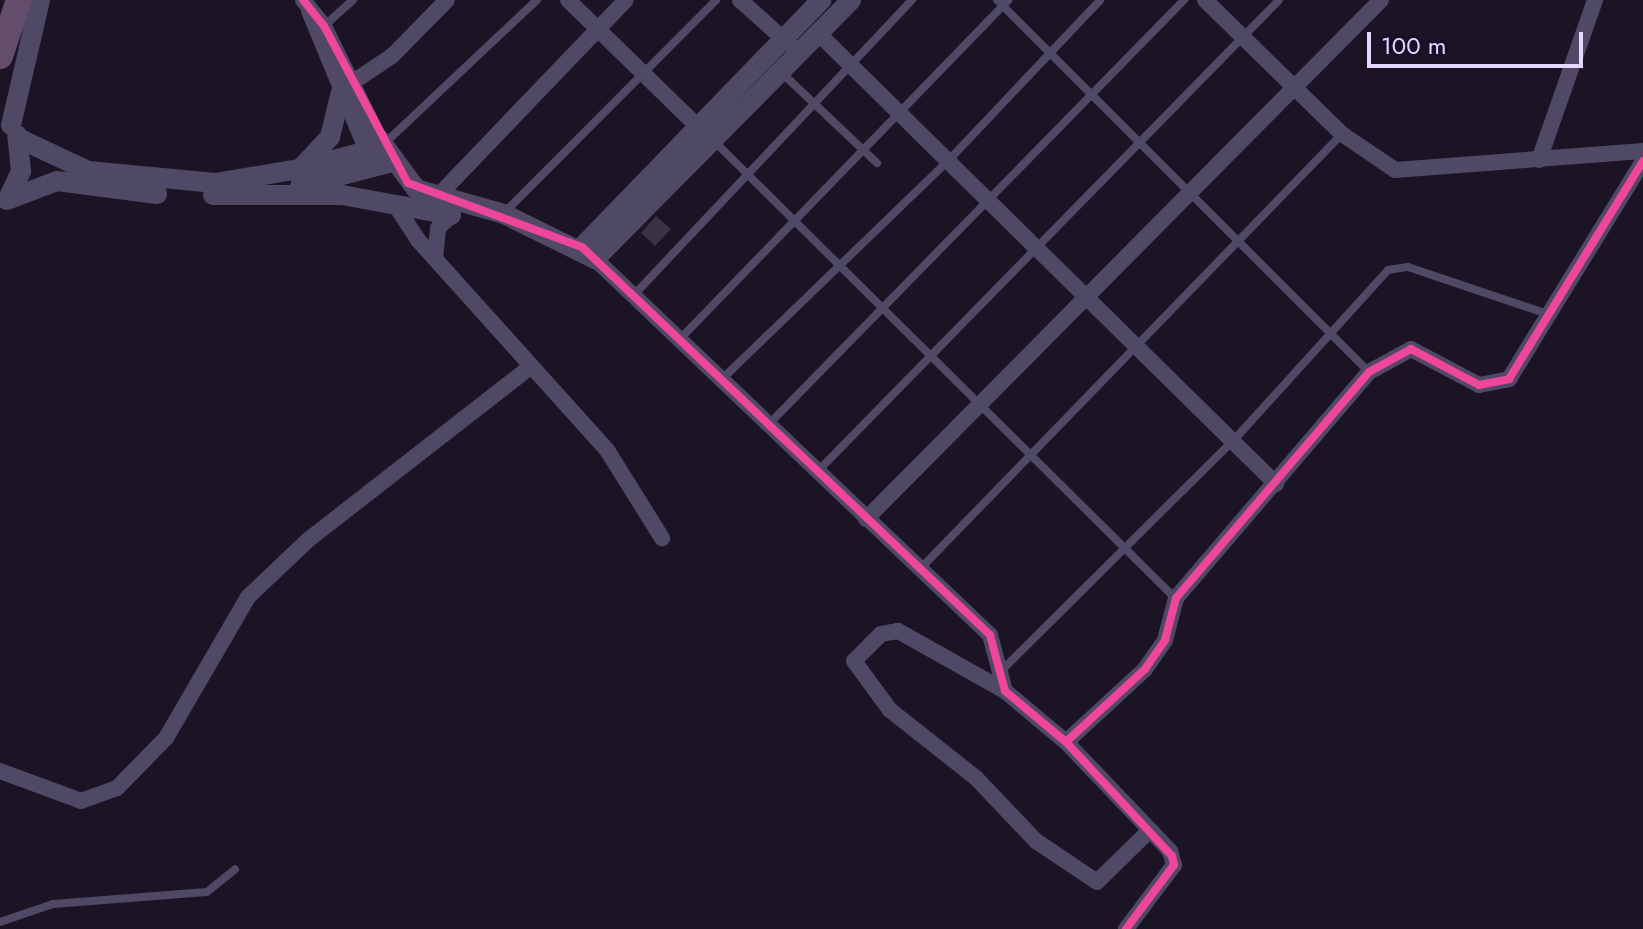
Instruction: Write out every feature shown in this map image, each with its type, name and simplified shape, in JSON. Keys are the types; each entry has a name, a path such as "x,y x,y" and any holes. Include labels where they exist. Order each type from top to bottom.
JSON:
{"highway":[{"path":"0,56 19,0"}],"street":[{"path":"3,204 21,171 10,125 40,0"},
{"path":"300,169 330,137 347,87 447,0"},
{"path":"568,0 706,134"},
{"path":"436,198 626,0"},
{"path":"740,0 798,53"},
{"path":"706,134 783,38 821,0"},
{"path":"589,253 706,134 780,71 851,0"},
{"path":"1205,0 1342,134 1395,170 1643,151"},
{"path":"866,519 1381,0"},
{"path":"1539,160 1595,0"},
{"path":"306,4 324,26 347,87"},
{"path":"306,4 380,154 394,203 435,258 607,450 662,538"},
{"path":"818,33 1276,484"},
{"path":"10,125 69,166 158,181 215,183 380,154"},
{"path":"273,192 380,154"},
{"path":"380,154 412,186 436,198 504,214 589,253 677,341 994,640 1005,691"},
{"path":"1066,742 1145,669 1165,640 1176,598 1369,372 1411,349 1479,385 1501,386 1552,316 1643,161"},
{"path":"3,204 57,181 158,194 273,192 394,203 452,215 523,224"},
{"path":"435,258 438,228 452,215"},
{"path":"0,771 81,801 117,788 166,738 248,597 308,540 530,367"},
{"path":"1126,929 1175,861 1150,830 1066,742 1005,691 898,631 881,634 854,661 890,710 968,770 1036,841 1097,882 1150,830"}],"lane":[{"path":"324,26 353,0"},
{"path":"380,154 537,0"},
{"path":"504,214 716,0"},
{"path":"632,297 849,63 912,0"},
{"path":"720,382 948,161 1100,0"},
{"path":"767,426 1184,0"},
{"path":"817,473 1279,0"},
{"path":"677,341 796,219 895,109 1003,2 1049,52 1239,238 1369,372"},
{"path":"780,71 877,163"},
{"path":"706,134 1126,543 1176,598"},
{"path":"920,569 1342,134"},
{"path":"1000,671 1126,543 1233,441 1397,266 1552,316"},
{"path":"0,922 53,904 207,892 235,869"}],"building":[{"path":"656,216 671,229 655,246 641,233"}],"cycle path":[{"path":"303,0 324,26 408,183 582,247 990,635 1005,691 1066,742 1172,856 1174,865 1126,929"},
{"path":"1066,742 1145,669 1165,640 1176,598 1369,372 1411,349 1479,385 1509,379 1643,161"}]}
